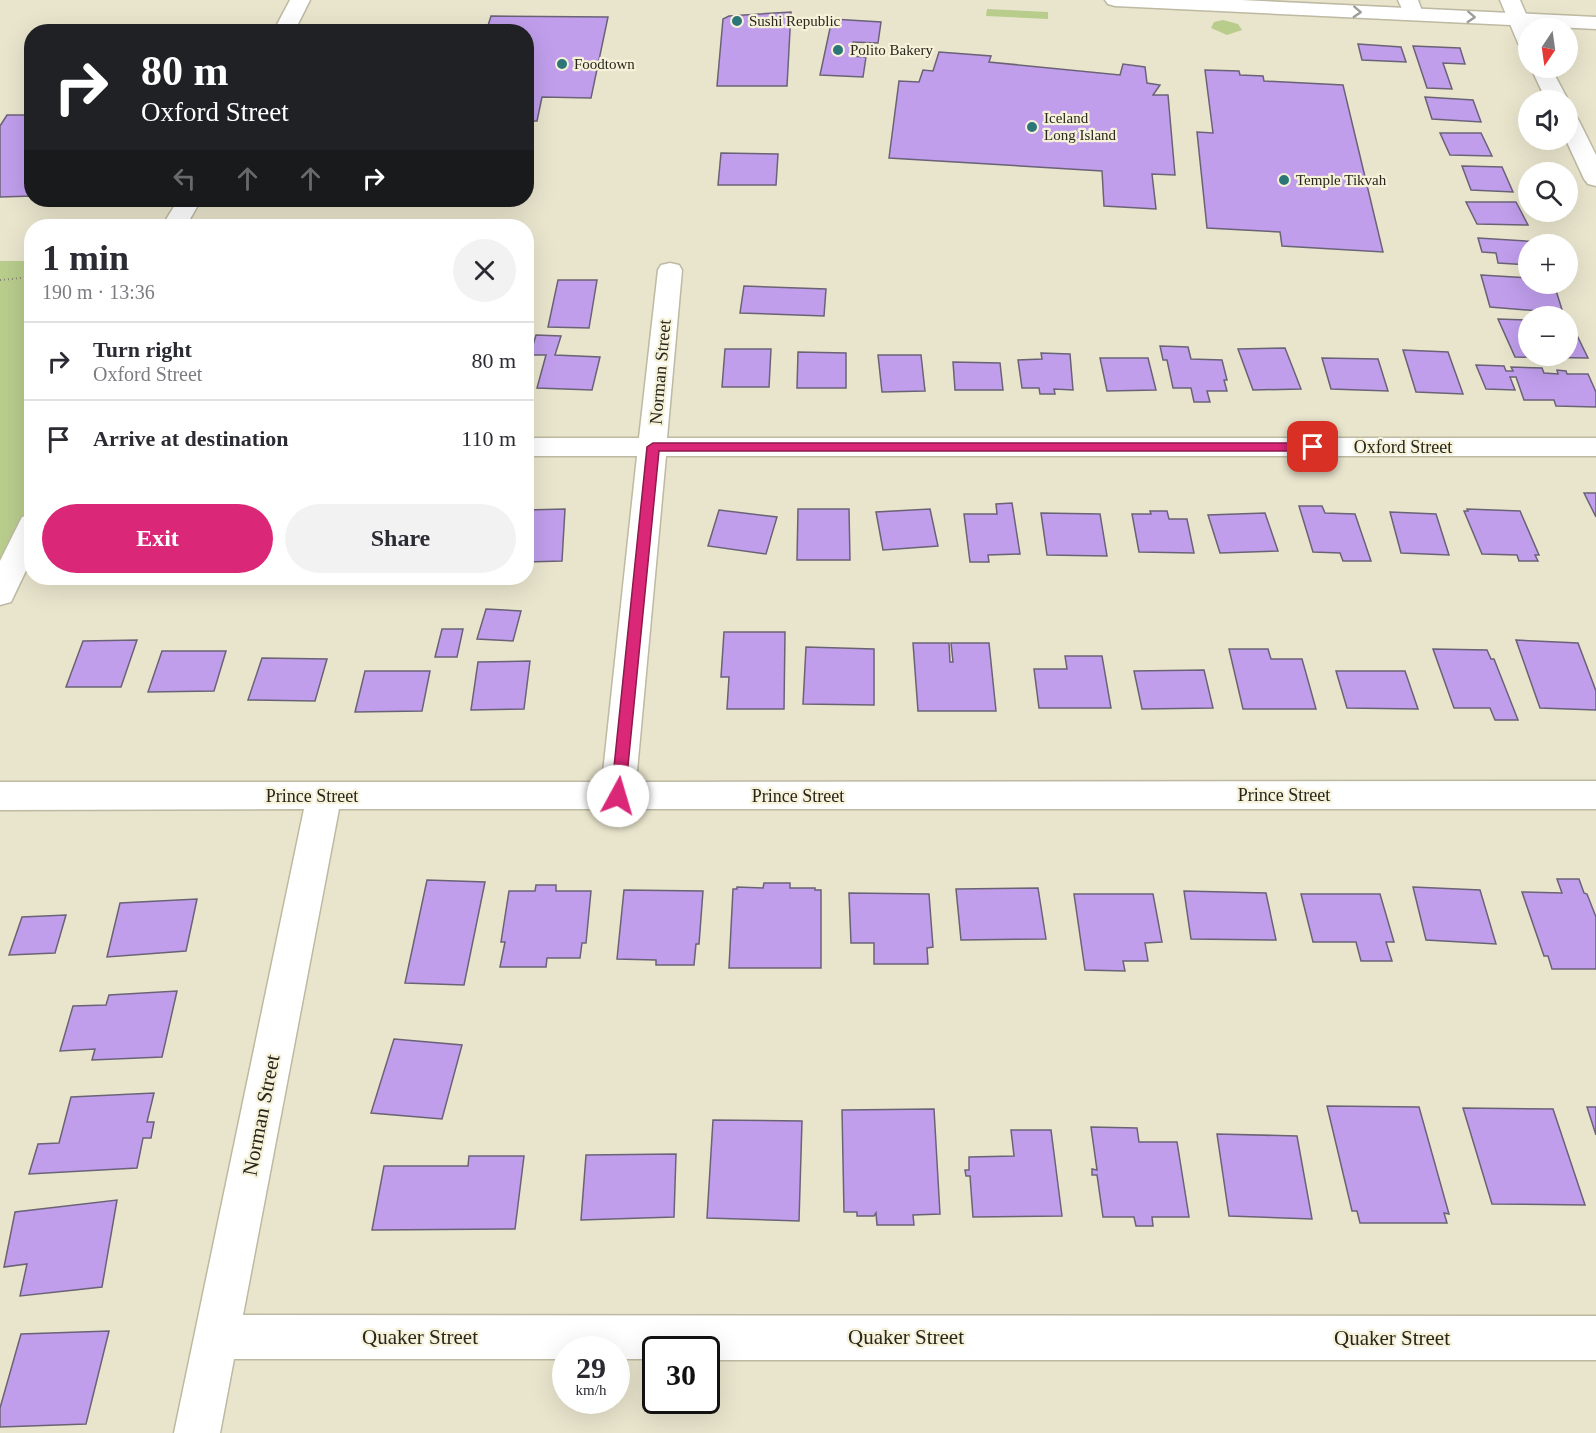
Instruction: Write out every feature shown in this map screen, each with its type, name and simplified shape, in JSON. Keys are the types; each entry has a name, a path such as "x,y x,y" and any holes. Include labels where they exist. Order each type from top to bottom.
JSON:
{"street":[{"path":"287,24 300,0"},
{"path":"1115,0 1410,7 1517,19 1596,23"},
{"path":"1510,0 1517,19"},
{"path":"1578,141 1596,178"},
{"name":"Norman Street","path":"618,796 670,270"},
{"name":"Oxford Street","path":"534,447 1596,447"},
{"path":"0,594 24,542"},
{"name":"Prince Street","path":"0,796 1596,795"},
{"name":"Norman Street","path":"197,1433 324,796"},
{"name":"Quaker Street","path":"217,1337 1596,1338"}],"path":[{"path":"0,280 24,278"}],"green space":[{"path":"987,9 1048,12 1048,19 986,16"},
{"path":"1223,20 1238,24 1242,30 1227,35 1211,28 1214,22"},
{"path":"0,261 24,261 24,536 0,594"}],"building":[{"path":"791,12 787,86 717,86 723,19 729,16"},
{"name":"Foodtown","path":"491,16 608,17 591,98 542,97 537,121 534,121 534,24 488,24"},
{"name":"Polito Bakery","path":"832,19 881,22 878,43 853,42 850,56 866,57 863,77 820,75"},
{"path":"1358,44 1401,47 1406,62 1362,60"},
{"path":"1413,46 1460,48 1465,64 1443,63 1452,89 1427,88"},
{"name":"Iceland Long Island","path":"939,52 991,56 989,62 1120,75 1123,64 1145,67 1147,83 1160,85 1153,95 1168,95 1175,175 1152,174 1156,209 1104,206 1102,171 889,158 899,81 919,82 923,70 933,71"},
{"name":"Temple Tikvah","path":"1205,70 1239,71 1240,75 1263,76 1264,81 1343,85 1383,252 1282,246 1280,232 1207,228 1197,132 1213,133"},
{"path":"1425,97 1473,100 1481,122 1432,119"},
{"path":"7,115 24,115 24,196 0,197 0,126"},
{"path":"1440,133 1481,133 1492,156 1450,155"},
{"path":"721,153 778,154 776,185 718,185"},
{"path":"1462,166 1502,167 1513,192 1471,190"},
{"path":"1466,202 1516,202 1518,222 1526,222 1528,225 1477,224"},
{"path":"1478,238 1518,241 1518,264 1498,263 1496,253 1482,252"},
{"path":"1481,275 1518,277 1518,294 1557,294 1561,306 1518,306 1518,309 1490,307"},
{"path":"558,280 597,280 589,328 548,327"},
{"path":"744,286 826,289 824,316 740,313"},
{"path":"1498,319 1518,320 1518,357 1515,357"},
{"path":"536,335 561,336 555,355 600,357 592,390 537,388 546,355 534,355"},
{"path":"1578,337 1588,358 1578,358"},
{"path":"1160,346 1188,347 1191,359 1222,360 1227,391 1207,391 1210,402 1194,402 1191,388 1173,388 1167,360 1163,360"},
{"path":"1285,348 1301,389 1253,390 1238,349"},
{"path":"725,349 771,349 769,387 722,387"},
{"path":"1403,350 1448,352 1463,394 1416,392"},
{"path":"798,352 846,353 846,388 797,388"},
{"path":"1041,353 1070,354 1073,390 1054,389 1055,394 1040,394 1039,388 1022,388 1018,360 1042,359"},
{"path":"878,355 921,355 925,391 882,392"},
{"path":"1100,358 1148,358 1156,390 1107,391"},
{"path":"1322,358 1378,359 1388,391 1331,389"},
{"path":"953,362 1000,363 1003,390 955,390"},
{"path":"1476,365 1504,366 1506,371 1513,371 1511,367 1542,368 1544,373 1558,374 1557,370 1566,371 1567,374 1588,374 1596,392 1596,407 1556,406 1554,400 1524,400 1516,377 1510,377 1515,390 1486,389"},
{"path":"1584,493 1596,493 1596,517"},
{"path":"1012,503 1020,554 988,555 989,562 970,562 964,514 997,514 996,504"},
{"path":"1299,506 1322,506 1325,513 1355,514 1371,561 1343,561 1340,553 1313,552"},
{"path":"565,509 562,561 534,562 534,510"},
{"path":"798,509 849,509 850,560 797,560"},
{"path":"930,509 938,546 883,550 876,512"},
{"path":"1467,509 1520,511 1539,555 1535,555 1538,561 1519,561 1517,555 1482,554 1464,511 1468,511"},
{"path":"719,510 777,517 766,554 708,546"},
{"path":"1150,511 1167,511 1169,519 1187,519 1194,553 1139,552 1132,514 1151,514"},
{"path":"1390,512 1436,514 1449,555 1401,553"},
{"path":"1041,513 1100,514 1107,556 1047,555"},
{"path":"1265,513 1278,551 1220,553 1208,515"},
{"path":"486,609 521,611 513,641 477,639"},
{"path":"442,629 463,629 457,657 435,657"},
{"path":"724,632 785,632 784,709 727,709 729,677 721,677"},
{"path":"137,640 121,687 66,687 83,641"},
{"path":"1516,640 1578,643 1596,691 1596,710 1540,708"},
{"path":"913,643 949,643 950,662 953,662 951,643 989,643 996,711 918,711"},
{"path":"806,647 874,649 874,705 803,704"},
{"path":"1229,649 1268,649 1271,659 1302,659 1316,709 1243,709"},
{"path":"1433,649 1487,650 1491,659 1494,659 1518,720 1495,720 1490,708 1454,708"},
{"path":"162,651 226,651 214,691 148,692"},
{"path":"1065,656 1102,656 1111,708 1039,708 1034,669 1067,669"},
{"path":"262,658 327,659 315,701 248,700"},
{"path":"530,661 524,709 471,710 478,662"},
{"path":"1204,670 1213,708 1142,709 1134,671"},
{"path":"365,671 430,671 422,711 355,712"},
{"path":"1336,671 1405,671 1418,709 1347,708"},
{"path":"1557,879 1579,879 1584,893 1587,894 1596,917 1596,969 1552,969 1548,956 1544,956 1522,892 1562,893"},
{"path":"427,880 485,882 464,985 405,983"},
{"path":"764,883 790,883 790,888 821,890 821,968 729,968 733,889 737,887 763,888"},
{"path":"536,885 556,885 556,891 591,891 586,943 582,943 580,958 547,958 546,967 500,967 505,942 501,942 509,891 535,891"},
{"path":"1413,887 1480,890 1496,944 1426,940"},
{"path":"1038,888 1046,939 961,940 956,889"},
{"path":"624,890 703,891 699,944 696,944 694,965 656,965 656,960 617,959"},
{"path":"1184,891 1266,893 1276,940 1191,939"},
{"path":"849,893 929,894 933,947 927,948 928,964 874,964 874,943 851,943"},
{"path":"1074,894 1153,894 1162,942 1145,943 1148,961 1123,961 1125,971 1085,970"},
{"path":"1301,894 1380,894 1394,942 1386,942 1392,961 1361,961 1356,942 1313,942"},
{"path":"197,899 186,951 107,957 120,903"},
{"path":"66,915 55,953 9,955 22,917"},
{"path":"177,991 162,1057 92,1060 95,1049 60,1051 73,1006 106,1005 109,995"},
{"path":"394,1039 462,1045 442,1119 371,1113"},
{"path":"154,1093 147,1122 154,1122 151,1138 143,1138 137,1168 29,1174 38,1144 59,1143 71,1097"},
{"path":"1327,1106 1419,1107 1449,1214 1444,1213 1447,1223 1360,1223 1357,1211 1352,1211"},
{"path":"1587,1107 1596,1107 1596,1135"},
{"path":"1463,1108 1553,1109 1585,1205 1492,1204"},
{"path":"934,1109 940,1214 913,1215 914,1225 877,1225 876,1213 874,1216 857,1216 857,1212 844,1212 842,1110"},
{"path":"713,1120 802,1121 799,1221 707,1218"},
{"path":"1091,1127 1137,1128 1139,1142 1177,1142 1189,1217 1152,1217 1153,1226 1136,1226 1134,1217 1103,1217 1097,1175 1092,1175 1092,1169 1097,1170"},
{"path":"1011,1130 1051,1130 1062,1216 973,1217 970,1176 966,1176 965,1170 969,1170 969,1157 1014,1156"},
{"path":"1217,1134 1297,1136 1312,1219 1229,1216"},
{"path":"676,1154 674,1217 581,1220 586,1155"},
{"path":"469,1156 524,1156 515,1229 372,1230 384,1166 468,1166"},
{"path":"117,1200 102,1287 20,1296 27,1264 4,1267 15,1212"},
{"path":"109,1331 86,1424 0,1427 0,1408 21,1334"}],"place":[{"name":"Sushi Republic","path":"737,21"},
{"name":"Polito Bakery","path":"838,50"},
{"name":"Foodtown","path":"562,64"},
{"name":"Iceland Long Island","path":"1032,127"},
{"name":"Temple Tikvah","path":"1284,180"}],"route":[{"path":"618,796 653,447 1313,447"}]}
